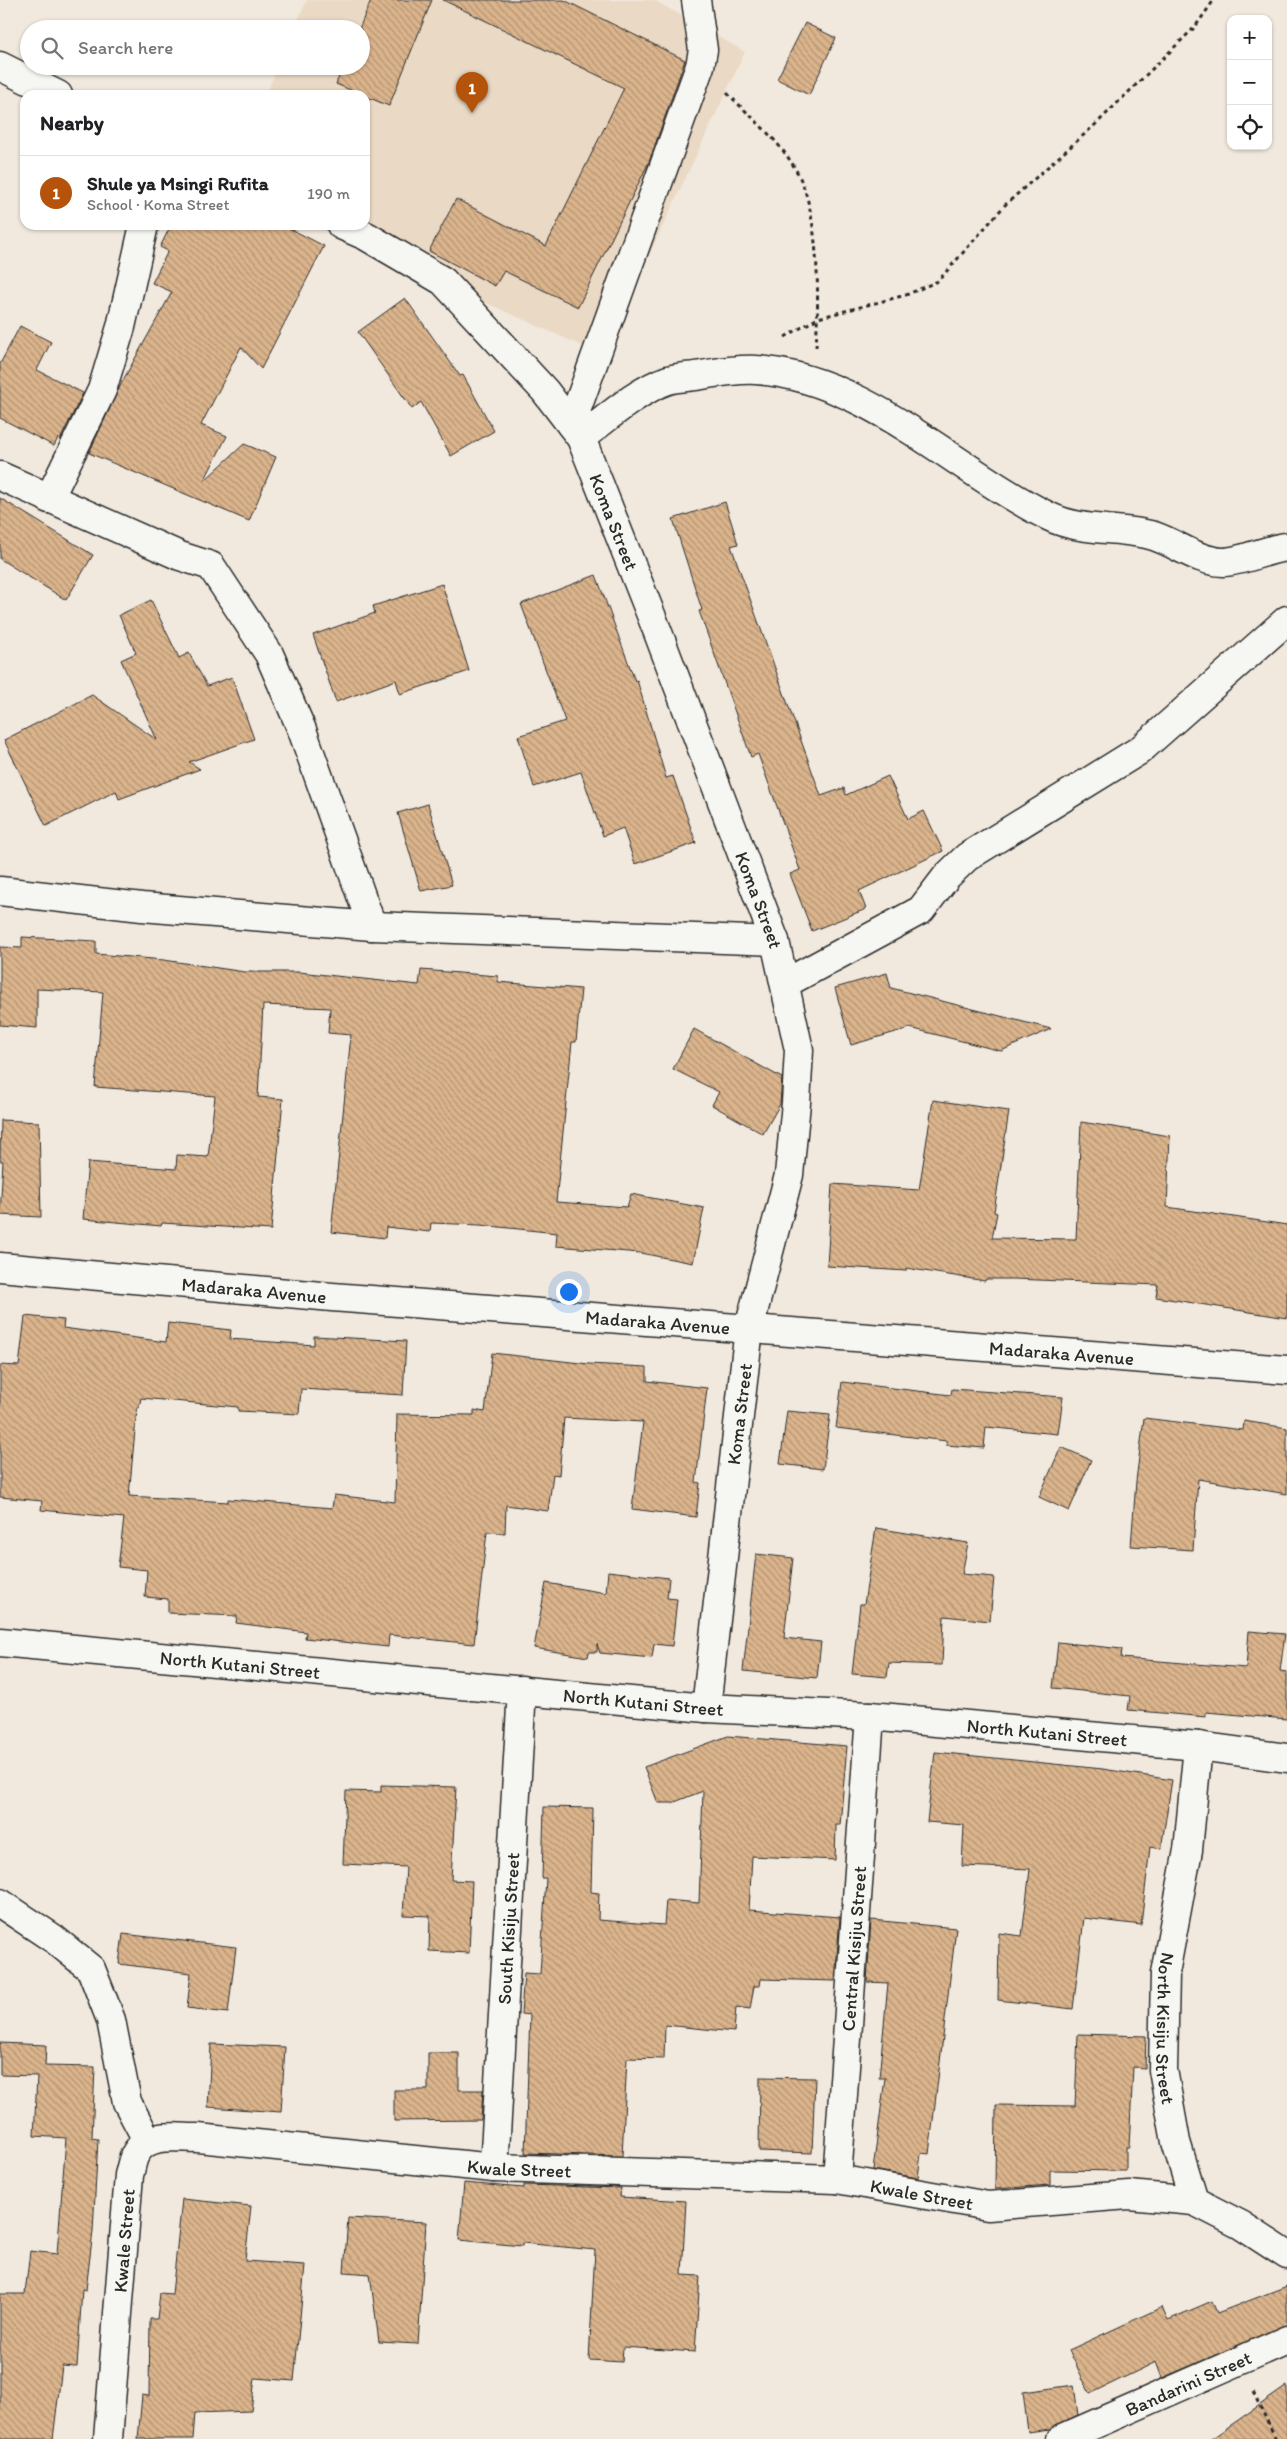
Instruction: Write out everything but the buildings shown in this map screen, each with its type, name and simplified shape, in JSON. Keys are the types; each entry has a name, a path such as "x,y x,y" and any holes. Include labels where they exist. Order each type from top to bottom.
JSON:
{"street":[{"path":"576,432 700,66 704,50 696,0"},
{"path":"0,66 48,90"},
{"path":"49,499 102,390 121,327 143,230"},
{"name":"Koma Street","path":"352,230 443,281 545,391 576,432 657,630 775,941 786,982 799,1050 790,1166 749,1328 706,1708"},
{"path":"576,432 668,380 717,372 756,370 791,376 814,383 885,413 1011,496 1068,524 1153,536 1207,559 1224,562 1287,547"},
{"path":"0,476 180,556 211,566 268,654 302,730 372,926"},
{"path":"786,982 921,910 947,876 967,856 1140,750 1287,620"},
{"path":"0,891 142,907 372,926 775,941"},
{"name":"Madaraka Avenue","path":"0,1267 332,1297 1287,1370"},
{"name":"North Kutani Street","path":"0,1642 706,1708 870,1716 1198,1746 1287,1758"},
{"name":"South Kisiju Street","path":"494,2168 522,1690"},
{"name":"Central Kisiju Street","path":"837,2179 870,1716"},
{"name":"North Kisiju Street","path":"1194,2201 1176,2142 1163,2070 1165,1973 1188,1850 1198,1746"},
{"path":"0,1903 54,1939 91,1969 111,2020 127,2102 147,2140"},
{"name":"Kwale Street","path":"108,2439 129,2176 136,2153 147,2140 198,2138 494,2168 837,2179 988,2206 1129,2195 1194,2201"},
{"path":"1194,2201 1241,2225 1287,2255"},
{"name":"Bandarini Street","path":"1061,2439 1237,2360 1287,2340"}],"path":[{"path":"782,339 818,318 906,295 938,281 1005,205 1096,124 1195,26 1214,0"},
{"path":"700,66 780,147 804,186 813,227 818,318 814,383"},
{"path":"1237,2360 1276,2439"}],"shaded area":[{"path":"307,0 654,0 745,52 602,355 324,230 370,230 370,90 268,90 274,75 370,75 370,20 298,20"}],"place":[{"name":"Shule ya Msingi Rufita","path":"472,113"}]}
